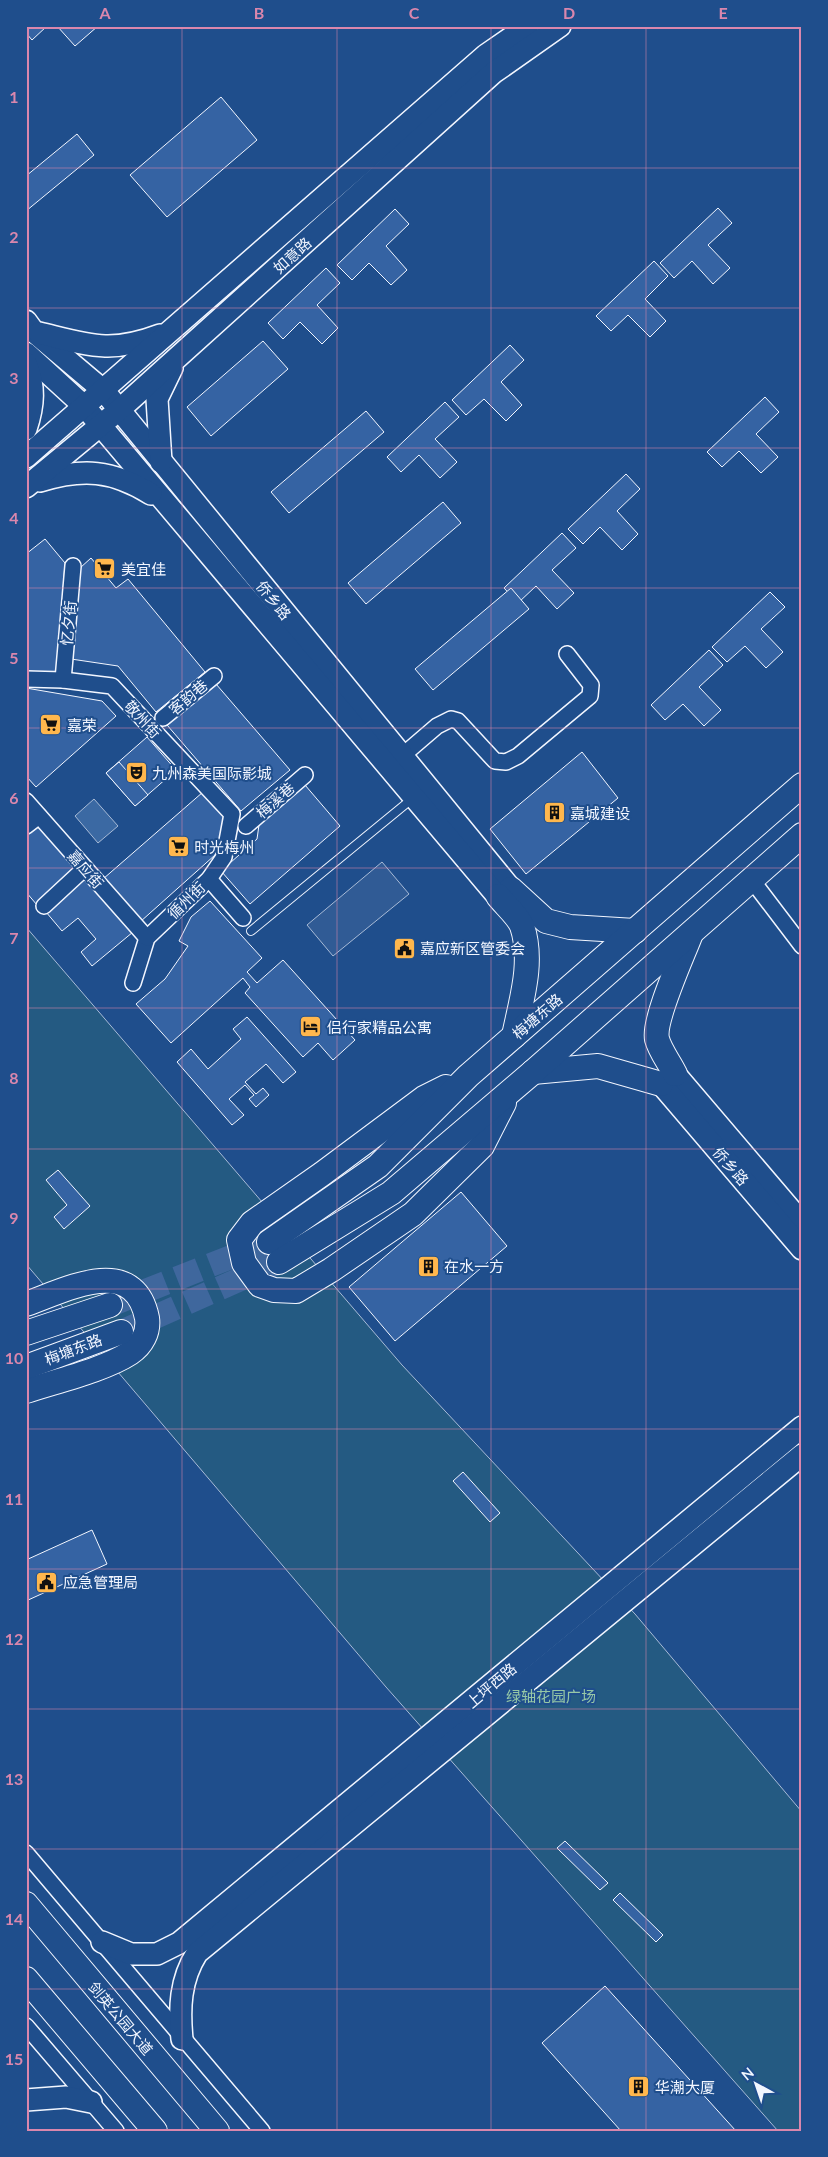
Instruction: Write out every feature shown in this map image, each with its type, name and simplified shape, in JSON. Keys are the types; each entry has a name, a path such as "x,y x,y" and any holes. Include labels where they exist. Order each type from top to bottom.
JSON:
{"main road":[{"name":"梅塘东路","path":"802,785 468,1076 378,1166 274,1252 391,1192 509,1093 802,835"},
{"path":"504,893 546,921 570,927 635,931"},
{"path":"504,893 522,924 527,958 527,973 514,1036"},
{"path":"533,1072 598,1066 668,1079 657,1038 664,1000 677,972 691,933"},
{"path":"468,1076 424,1098 252,1223 239,1240 244,1263 260,1285 274,1290 296,1291 331,1270 413,1214 482,1146 509,1093"},
{"path":"26,1304 86,1283 112,1279 131,1287 144,1305 147,1322 146,1338 131,1353 110,1363 26,1391"},
{"name":"梅塘东路","path":"26,1333 110,1305"},
{"name":"梅塘东路","path":"26,1367 120,1332"},
{"name":"剑英公园大道","path":"26,1904 178,2087 217,2131"},
{"path":"26,1979 155,2131"}],"street":[{"name":"如意路","path":"26,457 486,55 528,26"},
{"name":"如意路","path":"28,486 101,426 180,356 493,73 560,26"},
{"path":"30,327 89,346 114,347 138,343 170,331"},
{"name":"侨乡路","path":"30,327 104,390 402,756 504,893"},
{"name":"侨乡路","path":"26,353 85,407 414,797 504,893"},
{"path":"161,462 157,399 164,382 180,356"},
{"path":"26,363 31,376 34,401 26,429"},
{"path":"28,486 67,473 84,472 127,480 164,502"},
{"name":"忆夕街","path":"62,680 73,566"},
{"path":"402,756 437,726 451,719 458,721 495,760 506,762 518,756 590,696 591,685 588,678 567,654"},
{"name":"客韵巷","path":"163,718 214,676"},
{"name":"敬州街","path":"26,679 62,680 112,686 232,814"},
{"name":"梅溪巷","path":"246,826 305,775"},
{"name":"嘉应街","path":"26,801 147,938"},
{"name":"循州街","path":"133,983 147,938 209,879 224,857 232,814"},
{"path":"26,826 39,816"},
{"path":"44,906 86,868"},
{"path":"209,879 243,918"},
{"path":"751,880 802,946"},
{"name":"侨乡路","path":"668,1079 802,1223"},
{"name":"侨乡路","path":"668,1079 802,1248"},
{"name":"上坪西路","path":"188,1948 802,1426"},
{"name":"上坪西路","path":"188,1948 802,1455"},
{"path":"26,1853 262,2131"},
{"path":"102,1942 132,1954 157,1954 188,1948 189,1966 179,2011 182,2039"},
{"path":"26,2026 116,2131"},
{"path":"26,2100 66,2097 92,2102"}],"lane":[{"path":"252,931 414,797"}],"green space":[{"name":"绿轴花园广场","path":"26,927 402,1365 635,1614 802,1812 802,2131 778,2131 386,1687 26,1264"}],"shaded area":[{"path":"94,799 118,826 98,843 75,816"},
{"path":"382,862 409,894 333,956 307,925"}],"building":[{"path":"26,26 47,26 32,40 26,33"},
{"path":"57,26 98,26 75,46"},
{"path":"221,97 257,140 167,217 130,175"},
{"path":"77,134 94,155 26,211 26,176"},
{"path":"718,208 732,223 708,245 730,268 713,284 692,261 674,278 660,263"},
{"path":"395,209 409,224 386,246 407,270 391,285 369,263 352,280 337,265"},
{"path":"654,261 668,276 645,299 666,321 650,337 628,315 611,331 596,316"},
{"path":"326,268 340,283 317,305 338,328 322,344 300,322 283,339 268,323"},
{"path":"263,341 288,369 211,436 187,407"},
{"path":"510,345 524,360 501,382 522,405 506,421 484,399 466,415 452,400"},
{"path":"765,397 779,412 756,434 778,457 761,473 739,451 722,467 707,452"},
{"path":"445,402 459,417 435,439 457,462 440,478 419,455 401,472 387,457"},
{"path":"366,411 384,432 289,513 271,492"},
{"path":"626,474 640,489 617,511 638,534 622,550 600,527 583,544 568,529"},
{"path":"443,502 461,523 366,604 348,583"},
{"path":"562,533 576,548 552,570 574,593 557,609 536,586 518,603 504,588"},
{"path":"45,539 65,563 57,673 26,671 26,554"},
{"path":"91,558 116,588 128,579 205,672 156,712 118,666 71,659 80,568"},
{"path":"511,588 529,609 433,690 415,669"},
{"path":"770,592 785,607 761,629 783,652 766,668 745,646 727,662 712,647"},
{"path":"709,650 723,665 699,687 721,710 704,726 683,704 665,720 651,705"},
{"path":"216,684 290,770 241,811 167,725"},
{"path":"26,688 102,701 116,716 36,787 26,776"},
{"path":"147,737 176,770 135,806 106,773"},
{"name":"嘉城建设","path":"582,752 618,798 526,874 490,829"},
{"path":"119,762 148,795 135,806 106,773"},
{"path":"305,785 340,826 250,904 221,871 257,839 259,825"},
{"path":"203,792 225,818 215,855 140,922 103,879"},
{"path":"41,823 80,869 37,905 26,892 26,835"},
{"path":"86,877 133,932 92,966 81,952 96,939 78,918 62,931 46,912"},
{"path":"210,901 262,958 247,972 257,983 283,960 355,1040 333,1060 318,1043 303,1057 245,993 250,987 243,978 171,1043 136,1004 165,979 188,946 179,941 191,917"},
{"path":"247,1017 296,1072 283,1083 266,1064 245,1082 256,1094 263,1088 269,1095 256,1107 249,1099 254,1095 245,1085 229,1099 244,1115 232,1125 177,1062 191,1049 208,1069 241,1039 233,1029"},
{"path":"58,1170 90,1206 64,1229 54,1217 67,1205 46,1180"},
{"name":"在水一方","path":"461,1192 507,1246 395,1341 349,1287"},
{"path":"463,1472 500,1513 490,1522 453,1481"},
{"name":"应急管理局","path":"92,1530 107,1564 26,1601 26,1560"},
{"path":"565,1841 608,1883 600,1890 557,1848"},
{"path":"620,1893 663,1935 656,1942 613,1900"},
{"name":"华潮大厦","path":"605,1986 736,2131 621,2131 542,2043"}],"tunnel":[{"path":"110,1305 269,1242"},
{"path":"121,1332 279,1262"}],"place":[{"name":"美宜佳","path":"105,569"},
{"name":"嘉荣","path":"51,725"},
{"name":"九州森美国际影城","path":"136,773"},
{"name":"嘉城建设","path":"554,813"},
{"name":"时光梅州","path":"178,847"},
{"name":"嘉应新区管委会","path":"404,948"},
{"name":"侣行家精品公寓","path":"311,1027"},
{"name":"在水一方","path":"428,1266"},
{"name":"应急管理局","path":"47,1582"},
{"name":"华潮大厦","path":"639,2087"}]}
